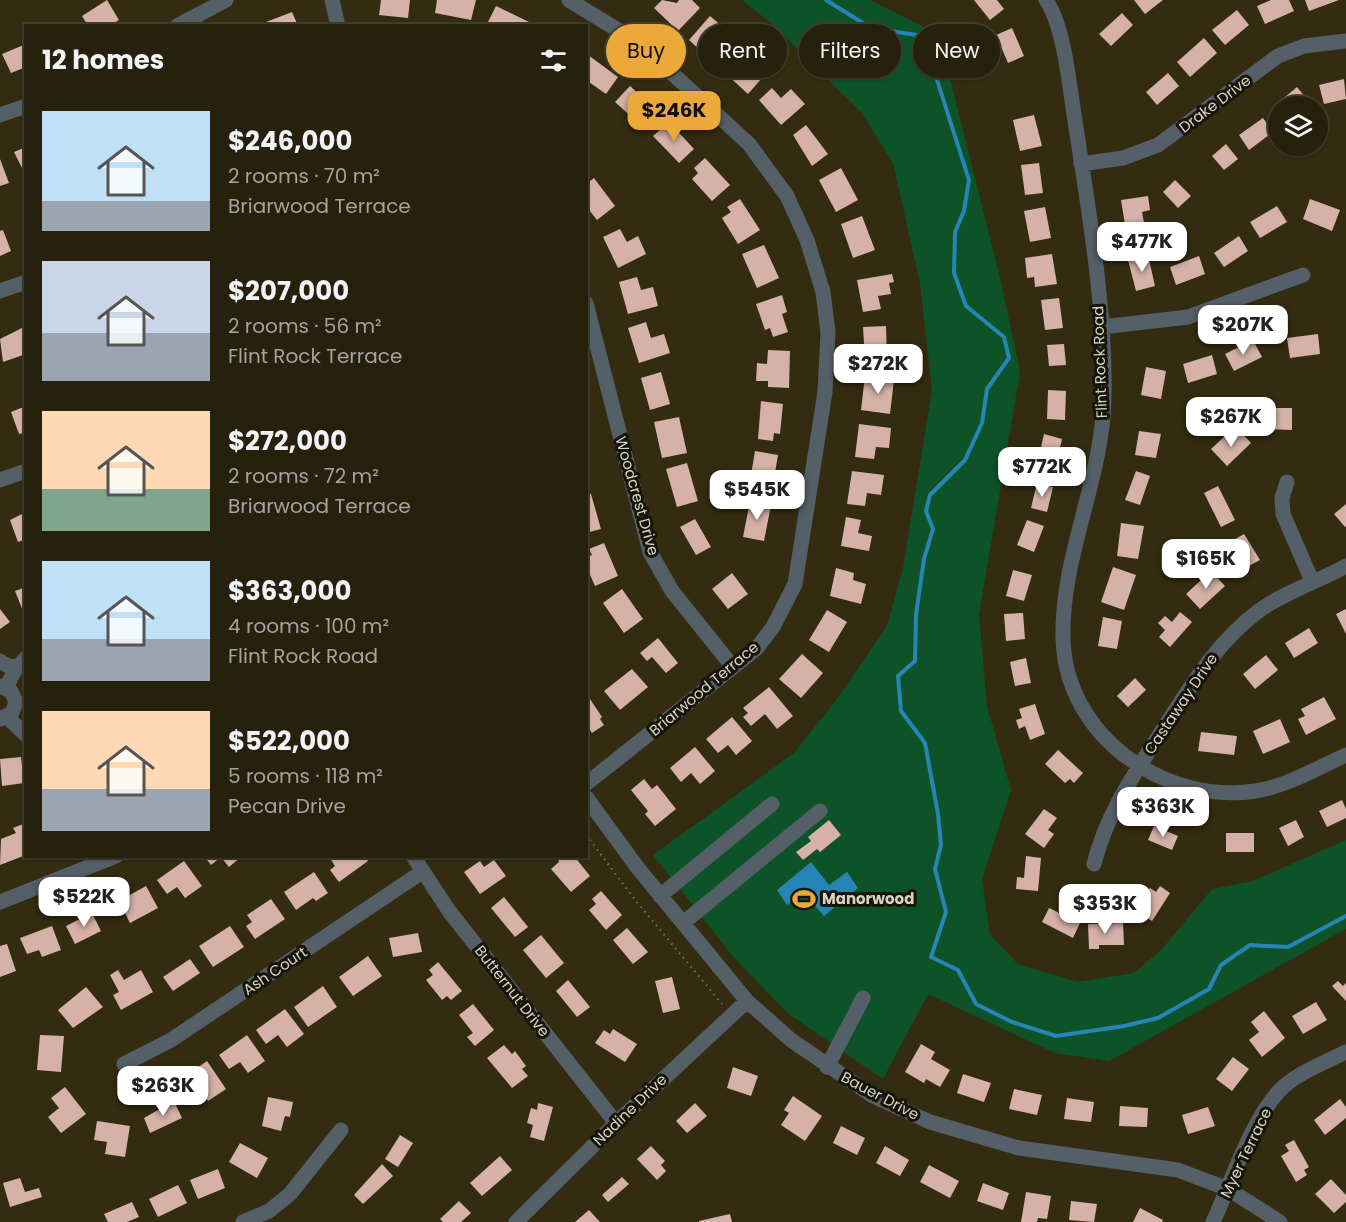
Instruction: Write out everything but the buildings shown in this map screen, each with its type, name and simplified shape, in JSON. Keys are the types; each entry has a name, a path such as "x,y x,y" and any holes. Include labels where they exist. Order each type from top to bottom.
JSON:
{"street":[{"path":"181,24 226,0"},
{"path":"332,0 338,24"},
{"name":"Briarwood Terrace","path":"569,0 639,43 749,144 787,196 807,240 823,292 828,332 825,392 795,584 773,627 756,649 588,782"},
{"name":"Flint Rock Road","path":"1050,1 1064,51 1102,327 1104,400 1101,431 1065,605 1063,640 1069,675 1083,708 1105,740 1139,767 1164,780 1197,790 1222,793 1257,790 1291,780 1346,754"},
{"name":"Drake Drive","path":"1081,164 1123,158 1158,145 1278,56 1304,46 1346,41"},
{"path":"0,115 24,107"},
{"path":"1102,327 1188,317 1226,305 1255,291 1302,275"},
{"path":"0,291 24,283"},
{"name":"Woodcrest Drive","path":"588,311 650,552 672,591 733,667"},
{"path":"0,480 24,472"},
{"path":"1287,482 1282,498 1283,513 1312,581"},
{"name":"Castaway Drive","path":"1094,864 1111,812 1200,672 1232,633 1262,609 1312,581 1346,566"},
{"path":"0,661 8,666 21,662"},
{"path":"21,662 3,687 14,696 16,702 15,708 4,718 24,733"},
{"name":"Bauer Drive","path":"588,800 660,896 747,1001 791,1040 827,1067 873,1096 930,1122 1019,1148 1178,1170 1228,1190 1280,1222"},
{"path":"660,896 772,804"},
{"path":"683,923 820,811"},
{"path":"0,902 111,858"},
{"name":"Butternut Drive","path":"413,858 449,911 616,1123"},
{"name":"Ash Court","path":"124,1064 171,1040 422,872"},
{"path":"827,1067 863,998"},
{"name":"Nadine Drive","path":"516,1222 616,1123 747,1001"},
{"name":"Myer Terrace","path":"1213,1222 1262,1114 1279,1091 1318,1065 1346,1052"},
{"path":"243,1222 269,1211 290,1194 340,1130"}],"path":[{"path":"588,838 636,901 717,1000 732,1014"}],"green space":[{"path":"742,0 870,0 918,24 913,24 913,78 950,78 999,273 1020,372 979,615 987,706 1011,790 982,879 990,935 1018,964 1077,982 1134,973 1162,949 1212,889 1253,881 1346,840 1346,929 1109,1061 1055,1053 928,994 883,1079 789,1014 735,959 653,855 794,753 837,699 887,626 903,568 932,390 920,283 893,163 861,112 827,78 901,78 901,24 799,24 799,51 787,39 787,24 771,23"}],"water":[{"path":"811,862 829,885 847,872 858,888 824,916 804,893 787,905 777,890"}],"waterway":[{"path":"826,0 871,28 923,36 969,180 964,211 955,232 954,273 966,306 1004,337 1009,358 987,389 982,423 965,460 930,495 926,511 933,529 924,559 916,615 915,661 898,676 901,711 925,743 938,814 941,845 935,869 946,912 931,957 958,970 976,1004 1012,1022 1056,1036 1124,1026 1158,1018 1209,989 1221,965 1250,945 1288,947 1346,916"}],"place":[{"name":"Manorwood","path":"804,899"}]}
